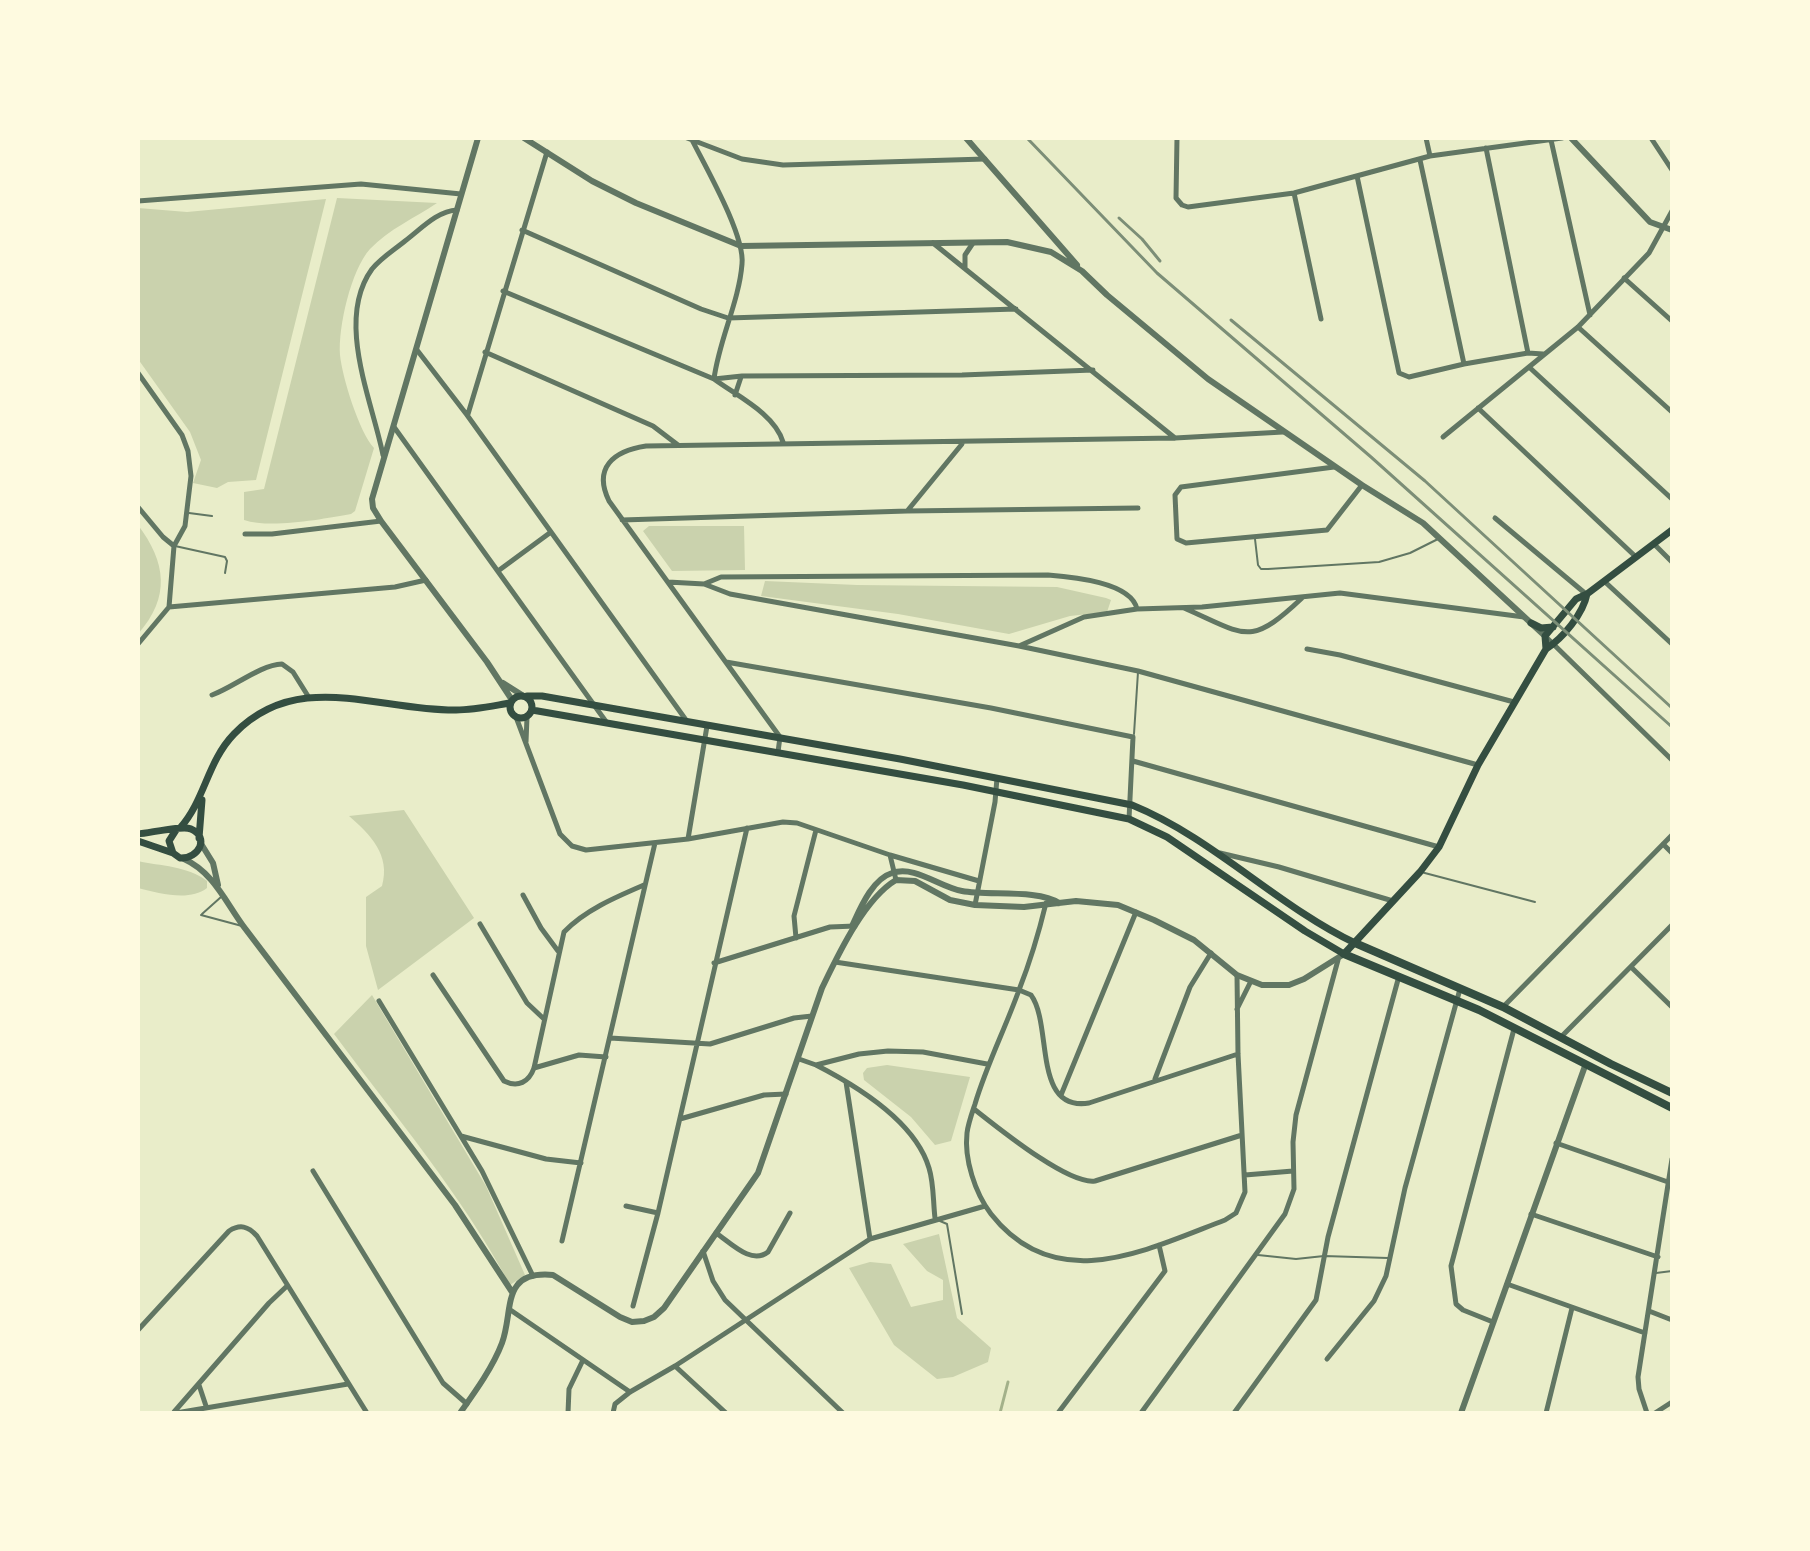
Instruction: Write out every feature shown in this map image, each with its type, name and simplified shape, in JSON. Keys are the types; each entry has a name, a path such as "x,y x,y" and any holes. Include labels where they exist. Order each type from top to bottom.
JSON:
{"main road":[{"path":"1546,649 1545,636 1576,599 1672,530"},
{"path":"1341,957 1420,872 1439,847 1478,765 1514,702 1546,649 1554,644 1585,606 1587,594"},
{"path":"1528,620 1541,628 1553,627"},
{"path":"173,853 169,841 196,807 212,765 236,732 265,710 308,696 455,710 512,708 705,739 1129,819 1167,837 1341,957 1399,976 1456,1000 1672,1108"},
{"path":"525,696 532,702 529,713"},
{"path":"512,708 525,696 542,696 780,737 1132,805 1187,833 1314,921 1355,943 1503,1007 1672,1093"},
{"path":"138,841 184,859 196,854 200,840 202,794"},
{"path":"138,834 192,829 200,840"}],"street":[{"path":"478,138 372,499 373,508 500,681 560,834 567,842 586,850 688,839 783,822 797,823 979,881"},
{"path":"524,138 533,140 592,181 636,203 741,246 973,242 1025,245 1051,252 1082,271 1208,379 1411,515 1554,644 1672,760"},
{"path":"966,138 1082,271"},
{"path":"1177,138 1176,198 1179,204 1188,207 1294,193 1430,156 1562,138"},
{"path":"1426,138 1430,156"},
{"path":"1571,138 1650,222 1672,230"},
{"path":"1651,138 1672,170"},
{"path":"690,139 742,159 783,165 985,159"},
{"path":"690,139 741,246 742,266 714,379"},
{"path":"1551,140 1590,315"},
{"path":"1486,148 1528,353"},
{"path":"467,415 547,152"},
{"path":"1420,160 1464,364"},
{"path":"1357,176 1396,369 1402,375 1409,377 1528,353 1543,354"},
{"path":"138,201 361,184 461,194"},
{"path":"1294,193 1321,319"},
{"path":"384,460 355,336 357,310 369,275 380,261 440,214 458,210"},
{"path":"1443,437 1543,354 1561,344 1654,246 1672,211"},
{"path":"522,230 728,318 1016,309"},
{"path":"1051,252 1053,235"},
{"path":"932,242 1175,438"},
{"path":"965,268 965,255 973,242"},
{"path":"1624,278 1672,321"},
{"path":"503,291 714,379 776,426 783,442"},
{"path":"1578,327 1672,412"},
{"path":"417,350 686,720"},
{"path":"485,352 653,426 678,445"},
{"path":"1529,367 1672,499"},
{"path":"714,379 1093,370"},
{"path":"138,373 176,424 188,451 191,476 188,513 181,537 174,546 169,607 138,644"},
{"path":"735,395 742,376"},
{"path":"1478,408 1636,557"},
{"path":"394,427 607,724"},
{"path":"778,752 780,737 621,520 604,491 602,479 606,467 627,450 646,446 783,442 1175,438 1285,432"},
{"path":"907,511 963,442"},
{"path":"1335,466 1186,485 1177,491 1175,533 1180,541 1186,543 1327,530 1362,485"},
{"path":"138,507 174,546"},
{"path":"621,520 1138,508"},
{"path":"1495,518 1587,594"},
{"path":"245,534 272,534 381,521"},
{"path":"498,571 551,532"},
{"path":"1654,544 1672,562"},
{"path":"704,584 721,577 1048,575 1096,581 1133,599 1137,609"},
{"path":"169,607 395,587 426,580"},
{"path":"1604,581 1672,644"},
{"path":"667,582 704,584 730,594 1019,646 1138,671 1478,765"},
{"path":"1019,646 1084,617 1137,609 1183,608 1350,593 1528,620"},
{"path":"1183,608 1240,632 1250,633 1267,628 1302,597"},
{"path":"1307,649 1514,702"},
{"path":"725,662 991,708 1133,737 1129,819"},
{"path":"212,695 268,666 282,664 293,672 308,696"},
{"path":"500,681 525,696"},
{"path":"526,743 529,713"},
{"path":"688,839 707,725"},
{"path":"1133,761 1439,847"},
{"path":"975,905 997,778"},
{"path":"633,1306 658,1213 747,828"},
{"path":"796,938 794,916 816,830"},
{"path":"1503,1007 1672,835"},
{"path":"200,840 213,861 220,892"},
{"path":"562,1241 655,843"},
{"path":"1663,844 1672,853"},
{"path":"1212,851 1279,867 1393,901"},
{"path":"890,855 896,880"},
{"path":"184,859 206,872 244,927 455,1205 512,1292"},
{"path":"460,1413 502,1341 512,1292 518,1284 533,1276 553,1275 632,1322 644,1321 664,1308 758,1173 835,962 877,883 894,872 907,871 957,891 977,894 1046,902 1118,905 1173,928 1211,952 1250,983 1289,985 1341,957"},
{"path":"714,963 830,927 854,926 881,892 896,880 915,881 950,900 975,905 1010,908 1046,902"},
{"path":"433,975 504,1081 512,1085 522,1083 532,1075 534,1068 564,932 579,919 618,896 645,885"},
{"path":"523,895 558,952"},
{"path":"1046,902 1019,990 987,1064 967,1133 968,1154 976,1187 985,1206 1023,1243 1057,1258 1083,1261 1116,1259 1231,1217 1244,1198 1237,975"},
{"path":"1061,1095 1136,912"},
{"path":"480,924 527,1003 544,1019"},
{"path":"1560,1037 1672,925"},
{"path":"1155,1080 1190,987 1211,952"},
{"path":"1141,1413 1285,1214 1294,1189 1296,1115 1341,957"},
{"path":"835,962 1019,990 1031,995 1038,1005 1047,1072 1061,1095 1074,1104 1084,1104 1238,1054"},
{"path":"1631,967 1672,1007"},
{"path":"1234,1413 1316,1300 1324,1256 1399,976"},
{"path":"1236,1010 1250,983"},
{"path":"1327,1359 1374,1301 1386,1276 1405,1188 1460,988"},
{"path":"379,1001 482,1171 533,1276"},
{"path":"610,1038 698,1044 721,1042 794,1018 813,1016"},
{"path":"1493,1322 1456,1304 1451,1266 1515,1028"},
{"path":"816,1065 859,1054 888,1051 923,1052 987,1064"},
{"path":"534,1068 579,1055 606,1057"},
{"path":"799,1059 860,1088 897,1121 920,1147 931,1172 935,1218"},
{"path":"1461,1413 1585,1066"},
{"path":"846,1081 870,1239"},
{"path":"680,1119 764,1095 786,1094"},
{"path":"974,1109 1062,1172 1082,1181 1095,1181 1242,1135"},
{"path":"461,1136 528,1155 581,1163"},
{"path":"1556,1143 1668,1182"},
{"path":"1647,1413 1638,1377 1672,1159"},
{"path":"313,1171 443,1383 467,1404"},
{"path":"1245,1175 1293,1171"},
{"path":"626,1206 658,1213"},
{"path":"613,1413 615,1404 630,1392 746,1321 870,1239 985,1206"},
{"path":"716,1233 752,1257 763,1256 790,1213"},
{"path":"1531,1214 1658,1257"},
{"path":"138,1330 229,1231 240,1226 252,1230 367,1413"},
{"path":"1058,1413 1165,1271 1159,1245"},
{"path":"703,1251 717,1290 843,1413"},
{"path":"1506,1284 1645,1333"},
{"path":"175,1413 287,1286"},
{"path":"507,1308 630,1392"},
{"path":"1546,1413 1572,1308"},
{"path":"1649,1311 1672,1320"},
{"path":"568,1413 569,1389 583,1360"},
{"path":"675,1366 726,1413"},
{"path":"175,1413 348,1384"},
{"path":"199,1385 206,1406"},
{"path":"1655,1413 1672,1402"}],"lane":[{"path":"188,513 212,516"},
{"path":"1255,538 1259,567 1268,569 1379,562 1410,553 1440,539"},
{"path":"174,546 225,557 225,573"},
{"path":"1133,737 1138,671"},
{"path":"1420,872 1535,902"},
{"path":"220,892 201,915 244,927"},
{"path":"935,1218 947,1224 962,1314"},
{"path":"1257,1255 1296,1259 1324,1256 1390,1258"},
{"path":"1655,1273 1672,1271"}],"green space":[{"path":"337,198 437,203 370,249 357,270 347,299 340,343 341,364 357,417 374,448 355,511 312,520 255,523 244,520 244,492 264,489"},
{"path":"326,199 256,480 228,482 217,488 193,483 201,460 190,432 138,359 138,208 187,212"},
{"path":"138,525 154,552 161,580 156,607 138,634"},
{"path":"649,526 744,526 745,570 672,571 643,531"},
{"path":"765,581 1057,587 1111,600 1107,612 1070,616 1009,634 898,614 761,596"},
{"path":"404,810 474,918 378,990 366,946 366,897 382,886 384,865 377,846 349,816"},
{"path":"138,861 191,872 207,881 207,888 192,895 183,895 138,888"},
{"path":"372,995 486,1186 525,1275 510,1285 471,1219 334,1034"},
{"path":"887,1065 970,1077 951,1141 935,1145 911,1117 864,1080 863,1073 867,1068"},
{"path":"939,1234 957,1318 991,1348 988,1362 953,1377 937,1379 894,1345 849,1268 870,1262 891,1264 911,1307 943,1300 943,1280 927,1271 903,1244"}],"waterway":[{"path":"1000,1413 1008,1382"}],"railway":[{"path":"1027,138 1157,273 1371,457 1672,727"},
{"path":"1119,218 1160,261"},
{"path":"1231,320 1425,481 1672,708"}]}
